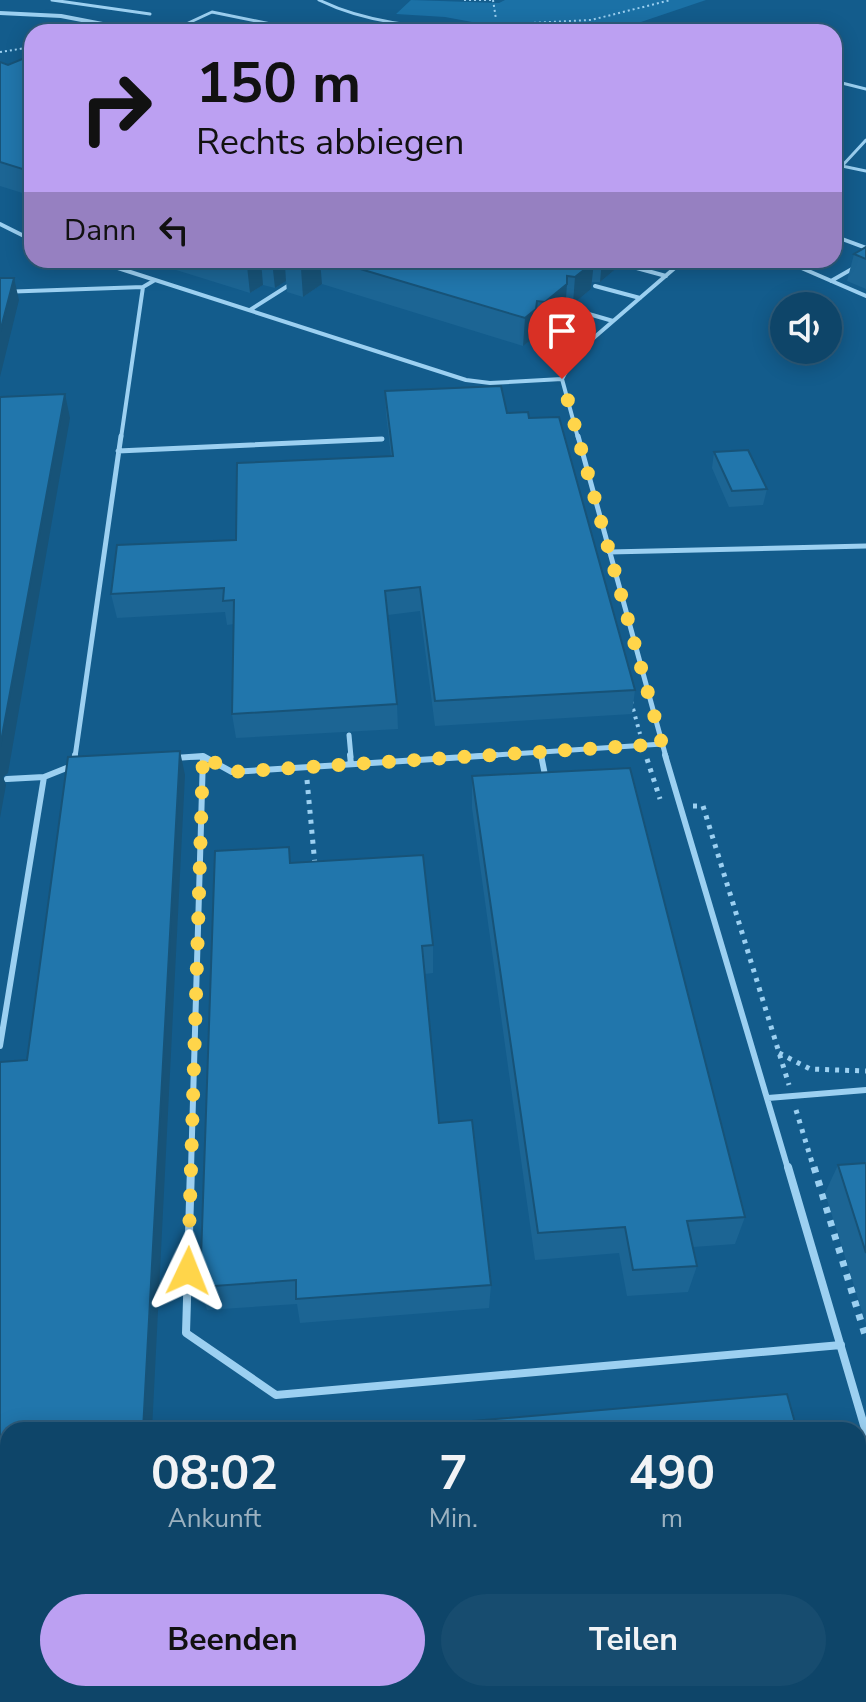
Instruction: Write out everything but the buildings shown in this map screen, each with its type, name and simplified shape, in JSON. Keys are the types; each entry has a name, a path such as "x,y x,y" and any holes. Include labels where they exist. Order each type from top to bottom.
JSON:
{"street":[{"path":"0,13 61,16 102,24"}],"lane":[{"path":"52,0 150,14"},
{"path":"319,0 350,15 403,24"},
{"path":"186,24 212,12 271,24"},
{"path":"842,83 866,89"},
{"path":"842,166 866,140"},
{"path":"842,166 866,171"},
{"path":"0,224 24,236"},
{"path":"842,239 866,248"},
{"path":"831,281 866,261"},
{"path":"118,268 466,380 490,383 562,379"},
{"path":"637,268 666,276"},
{"path":"675,268 575,354 562,379 662,744 863,1422"},
{"path":"801,268 866,296"},
{"path":"0,292 143,287 155,280"},
{"path":"250,310 297,280"},
{"path":"595,286 640,298"},
{"path":"74,765 143,287"},
{"path":"568,308 613,321"},
{"path":"538,333 583,347"},
{"path":"118,451 382,439"},
{"path":"609,552 866,546"},
{"path":"349,735 351,764"},
{"path":"172,758 203,756 232,772 662,744"},
{"path":"541,752 547,783"},
{"path":"203,756 186,1333 276,1395 841,1345"},
{"path":"7,779 44,777 84,764"},
{"path":"0,1046 44,777"},
{"path":"768,1098 866,1090"}],"path":[{"path":"464,0 494,0 495,18 500,22 531,24 627,15 671,0"},
{"path":"0,52 24,48"},
{"path":"630,700 655,790 665,808"},
{"path":"306,767 316,875"},
{"path":"703,806 866,1338"},
{"path":"778,1052 793,1064 821,1074 866,1071"}],"shaded area":[{"path":"411,0 499,3 505,0 706,0 641,22 626,24 483,24 445,17 396,14"}],"route":[{"path":"188,1271 203,756 232,772 662,744 562,379"}]}
